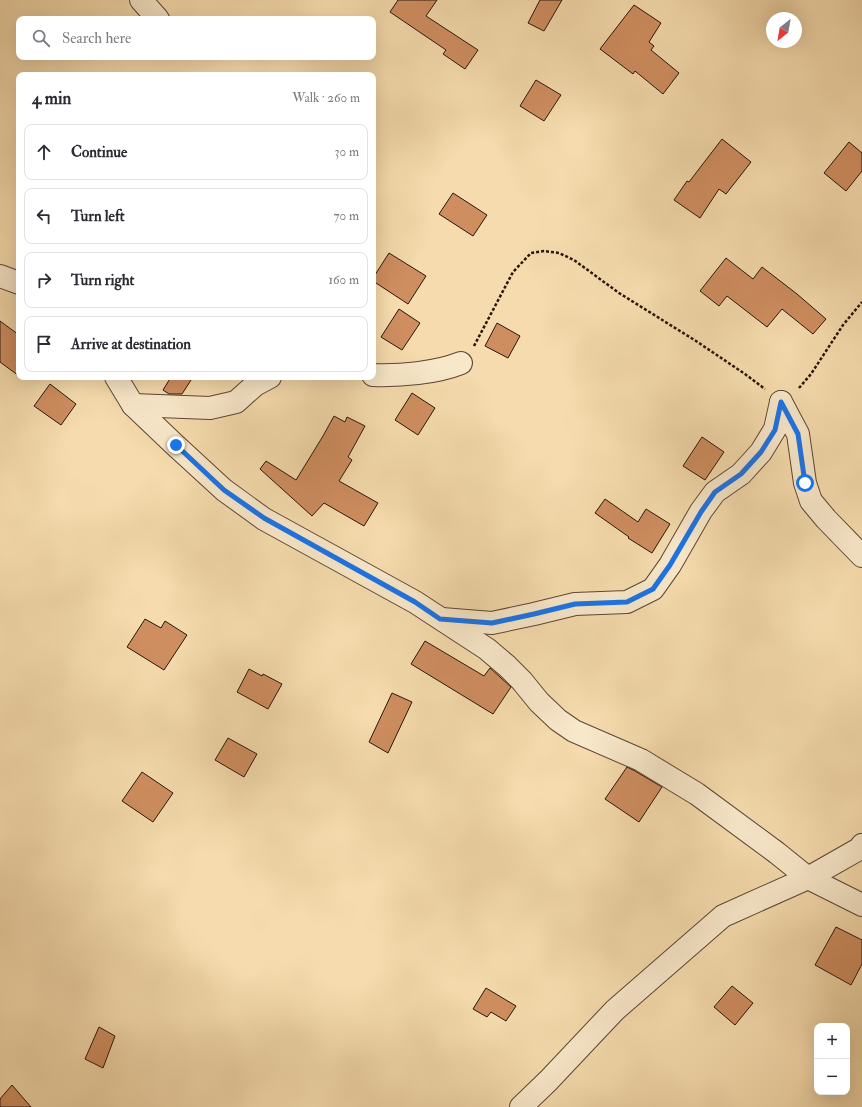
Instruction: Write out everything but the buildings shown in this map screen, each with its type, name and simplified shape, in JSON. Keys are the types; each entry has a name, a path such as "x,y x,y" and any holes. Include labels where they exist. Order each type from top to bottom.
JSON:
{"street":[{"path":"141,0 155,16"},
{"path":"0,276 16,282"},
{"path":"376,375 392,375 448,369 461,364"},
{"path":"118,380 133,405 224,490 264,518 415,602 487,649 522,681 539,702 558,720 574,731 641,760 697,794 777,852 808,878 862,905"},
{"path":"133,405 210,408 236,402 255,385 264,380"},
{"path":"781,402 798,434 805,483 811,501 826,519 862,556"},
{"path":"440,619 492,623 575,604 627,602 653,589 670,565 701,512 715,492 741,474 761,452 775,430 781,402"},
{"path":"521,1107 548,1081 615,1010 723,916 808,878 862,845"}],"path":[{"path":"461,364 477,342 513,272 531,253 544,251 559,253 574,260 619,293 696,341 745,374 781,402 800,387 811,374 843,325 862,302"}],"route":[{"path":"176,445 224,490 264,518 415,602 440,619 492,623 575,604 627,602 653,589 670,565 701,512 715,492 741,474 761,452 775,430 781,402 798,434 805,483"}]}
